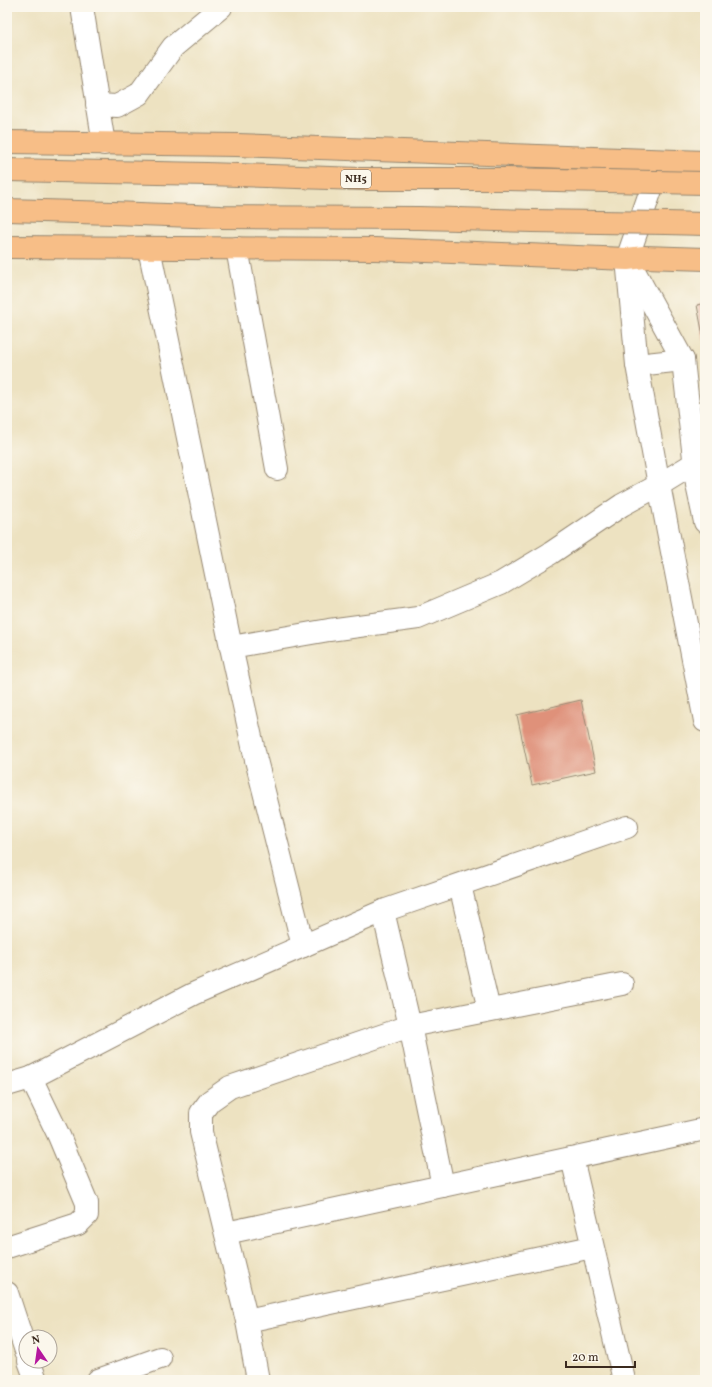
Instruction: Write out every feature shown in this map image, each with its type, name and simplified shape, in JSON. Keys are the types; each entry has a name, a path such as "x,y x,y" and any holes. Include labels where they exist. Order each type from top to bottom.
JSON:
{"main road":[{"path":"7,142 237,145 705,162"},
{"name":"NH5","path":"7,170 360,179 506,179 705,183"},
{"path":"7,210 220,217 419,218 705,224"},
{"path":"7,247 375,249 627,259 644,256 705,259"}],"street":[{"path":"82,7 104,144"},
{"path":"97,105 117,106 139,94 173,48 221,7"},
{"path":"661,160 627,259 637,366 705,721"},
{"path":"149,248 231,647 256,760 303,946"},
{"path":"237,248 277,469"},
{"path":"627,259 683,360 697,485 705,522"},
{"path":"637,366 683,360"},
{"path":"231,647 329,630 418,618 501,583 551,553 622,505 695,463"},
{"path":"7,1084 32,1078 193,994 383,911 627,827"},
{"path":"460,885 489,1010"},
{"path":"383,911 410,1026 443,1186"},
{"path":"258,1380 247,1321 201,1132 201,1114 210,1101 230,1087 410,1026 622,984"},
{"path":"7,1247 78,1224 87,1215 87,1203 59,1136 32,1078"},
{"path":"226,1233 705,1129"},
{"path":"572,1158 624,1380"},
{"path":"247,1321 592,1247"},
{"path":"7,1292 19,1329"},
{"path":"98,1380 160,1358"},
{"path":"32,1369 36,1380"}],"building":[{"path":"705,303 705,341 704,341 697,305"},
{"path":"581,700 596,771 532,785 517,715"}]}
